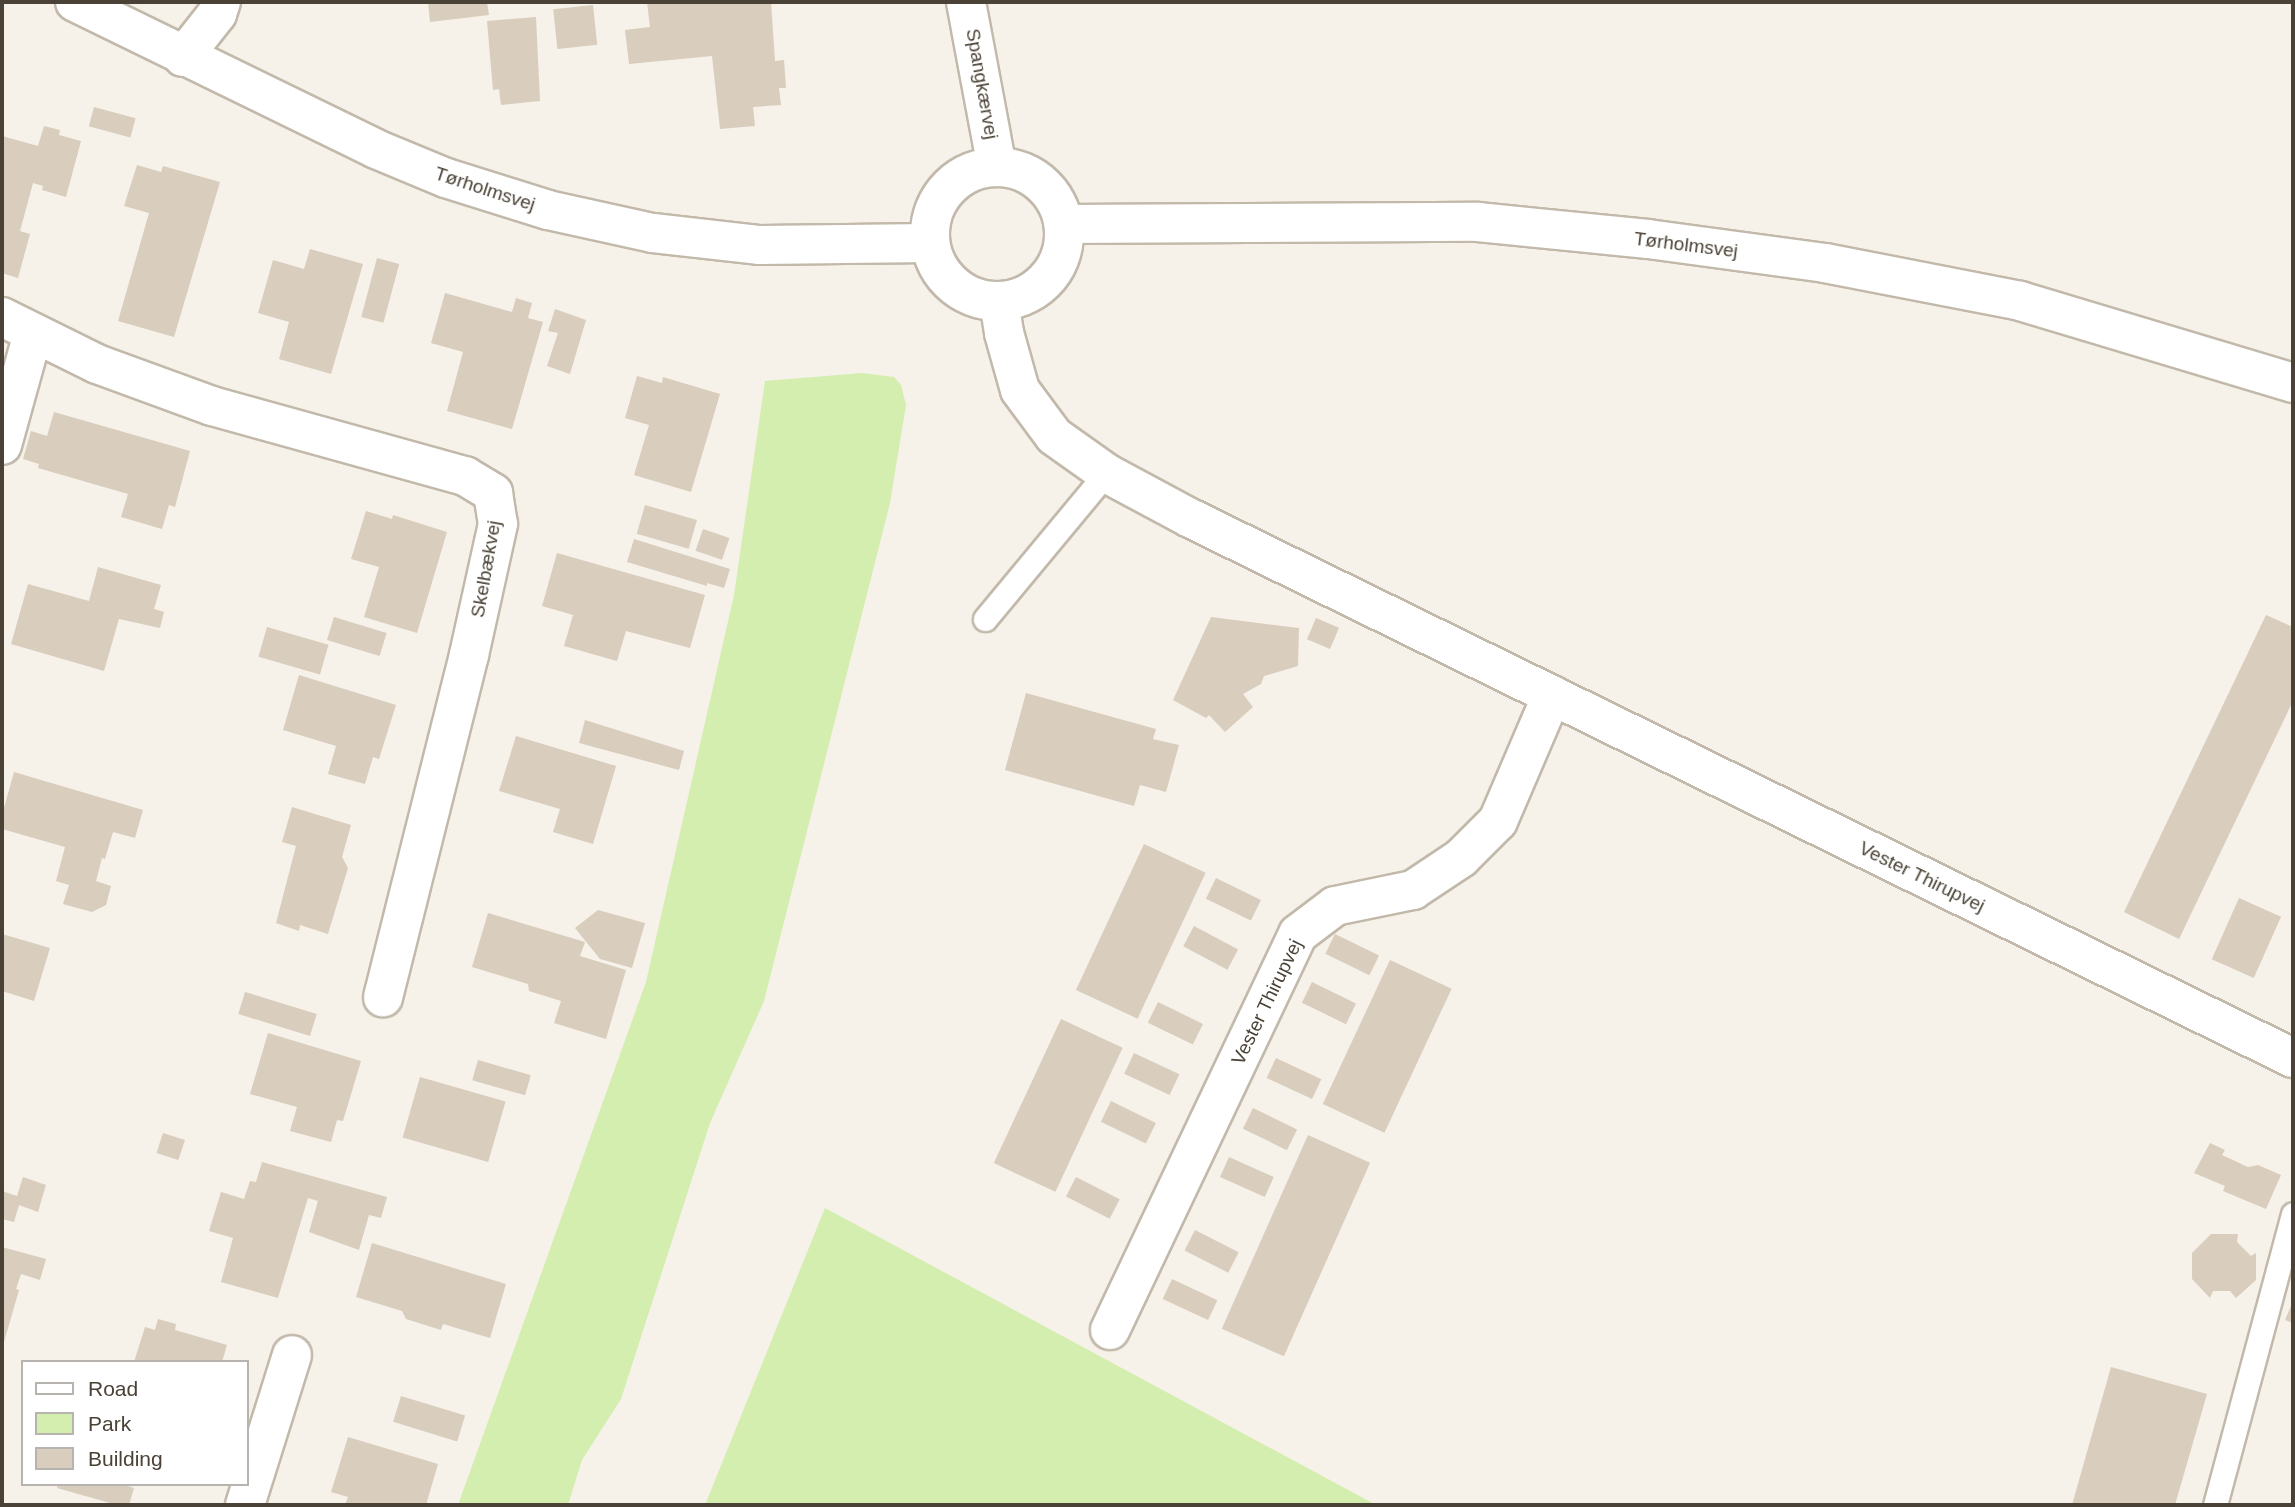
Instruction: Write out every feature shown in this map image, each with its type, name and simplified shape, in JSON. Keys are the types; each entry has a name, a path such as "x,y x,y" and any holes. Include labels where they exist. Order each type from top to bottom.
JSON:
{"street":[{"name":"Tørholmsvej","path":"75,2 376,149 446,178 548,210 653,233 760,245 930,243"},
{"path":"183,57 216,15 221,2"},
{"name":"Spangkærvej","path":"966,2 997,167"},
{"path":"978,169 1016,169 1033,177 1053,198 1064,224 1063,247 1048,277 1021,297 999,301 979,299 954,285 935,262 930,243 930,224 935,206 945,190 960,177 978,169"},
{"name":"Tørholmsvej","path":"1064,224 1478,222 1648,239 1825,263 2020,301 2293,383"},
{"name":"Vester Thirupvej","path":"999,301 1004,333 1020,390 1054,436 1106,473 1190,518 2293,1058"},
{"name":"Skelbækvej","path":"2,445 18,325 97,364 212,406 465,476 494,493 498,524 470,655 383,996"},
{"name":"Vester Thirupvej","path":"1110,1330 1298,934 1335,906 1413,890 1461,858 1498,821 1552,695"},
{"path":"245,1505 292,1355"}],"lane":[{"path":"985,619 1106,473"},
{"path":"2215,1505 2293,1214"}],"green space":[{"path":"862,373 894,377 901,385 906,405 890,503 764,1001 710,1123 621,1399 582,1460 568,1505 458,1505 646,982 734,595 765,381"},
{"path":"825,1208 1376,1505 705,1505"}],"building":[{"path":"428,2 487,2 489,15 430,22"},
{"path":"647,2 771,2 775,61 784,60 786,88 779,88 781,105 753,107 755,126 720,129 712,56 629,64 625,30 650,27"},
{"path":"593,5 597,45 557,49 553,9"},
{"path":"536,17 540,101 501,105 499,89 493,90 487,21"},
{"path":"94,107 136,118 130,137 89,126"},
{"path":"44,126 60,130 59,135 81,141 66,197 42,190 43,186 33,183 20,231 30,234 18,278 2,273 2,136 38,146"},
{"path":"137,165 161,172 163,166 220,182 174,337 118,321 149,213 124,206"},
{"path":"310,249 363,264 331,374 279,359 289,322 258,313 273,260 304,269"},
{"path":"377,258 399,264 383,323 361,317"},
{"path":"445,293 512,312 516,298 532,303 528,318 543,322 512,429 447,411 463,352 431,343"},
{"path":"555,309 586,320 570,374 547,366 558,333 548,331"},
{"path":"637,376 662,383 663,377 720,394 691,492 634,475 649,425 625,418"},
{"path":"54,412 190,451 175,507 169,505 162,529 121,517 128,494 38,468 39,464 23,459 31,431 47,436"},
{"path":"645,505 697,520 689,549 637,534"},
{"path":"366,511 392,519 393,515 447,532 417,633 364,617 379,567 351,559"},
{"path":"703,529 729,538 722,560 696,551"},
{"path":"634,539 730,569 724,588 707,583 707,586 627,562"},
{"path":"557,553 705,595 690,648 626,631 617,661 564,646 573,615 542,606"},
{"path":"98,567 161,585 154,609 164,612 160,628 119,619 104,671 11,644 28,584 89,601"},
{"path":"2266,615 2293,627 2293,701 2179,939 2124,912"},
{"path":"334,617 387,633 380,656 327,640"},
{"path":"1211,617 1299,628 1298,666 1264,676 1261,684 1243,694 1253,707 1225,732 1209,715 1206,718 1173,700"},
{"path":"1316,618 1339,628 1330,649 1307,639"},
{"path":"267,627 329,645 320,674 258,657"},
{"path":"299,675 396,705 379,759 373,757 365,784 328,774 336,746 283,730"},
{"path":"1026,693 1156,729 1153,739 1179,745 1166,792 1140,785 1134,806 1005,770"},
{"path":"585,720 684,751 679,770 579,743"},
{"path":"516,736 616,766 593,844 553,832 560,809 499,791"},
{"path":"14,772 143,810 135,838 113,832 105,859 102,858 96,881 111,886 106,905 92,912 63,904 69,885 56,881 65,847 2,829 2,815"},
{"path":"292,807 351,825 342,857 348,868 328,934 300,925 299,931 276,923 296,846 282,842"},
{"path":"1144,844 1206,873 1138,1019 1076,990"},
{"path":"1216,878 1261,900 1251,921 1206,899"},
{"path":"2239,898 2281,917 2254,978 2212,959"},
{"path":"598,910 645,923 632,968 600,959 575,928"},
{"path":"488,913 585,942 580,956 626,970 606,1039 554,1023 561,1001 529,991 528,984 472,967"},
{"path":"1194,926 1238,949 1227,970 1183,946"},
{"path":"2,934 50,948 34,1001 2,991"},
{"path":"1335,934 1379,955 1369,975 1325,954"},
{"path":"1390,960 1452,989 1384,1133 1323,1104"},
{"path":"1312,982 1356,1003 1346,1024 1302,1003"},
{"path":"245,992 317,1014 310,1036 238,1014"},
{"path":"1158,1002 1203,1024 1193,1045 1148,1023"},
{"path":"1061,1019 1123,1048 1055,1192 994,1163"},
{"path":"268,1033 361,1061 343,1121 337,1120 331,1142 290,1131 297,1107 250,1094"},
{"path":"1134,1053 1179,1074 1170,1095 1124,1074"},
{"path":"1276,1058 1321,1079 1312,1099 1267,1078"},
{"path":"478,1060 531,1075 525,1095 472,1080"},
{"path":"420,1077 506,1102 488,1162 403,1138"},
{"path":"1111,1101 1156,1123 1146,1144 1101,1122"},
{"path":"1253,1108 1297,1129 1287,1150 1243,1129"},
{"path":"163,1133 185,1140 178,1160 157,1153"},
{"path":"1308,1135 1370,1163 1284,1356 1222,1329"},
{"path":"2210,1143 2225,1150 2222,1155 2248,1167 2258,1165 2281,1175 2266,1209 2223,1191 2225,1186 2194,1173"},
{"path":"1229,1157 1274,1177 1265,1197 1220,1177"},
{"path":"262,1162 387,1197 381,1218 369,1215 359,1250 309,1232 318,1201 308,1198 278,1298 221,1282 233,1238 209,1231 221,1192 244,1199 250,1181 256,1182"},
{"path":"23,1177 46,1185 38,1212 19,1205 14,1222 2,1219 2,1191 17,1196"},
{"path":"1076,1177 1120,1199 1110,1219 1066,1197"},
{"path":"1195,1230 1239,1252 1228,1273 1185,1250"},
{"path":"2211,1234 2238,1234 2237,1242 2251,1256 2256,1253 2256,1280 2236,1298 2230,1291 2213,1291 2210,1298 2192,1279 2192,1253"},
{"path":"372,1243 506,1284 490,1338 443,1324 441,1330 406,1319 402,1311 356,1297"},
{"path":"2,1247 46,1259 40,1280 21,1274 2,1349"},
{"path":"1172,1279 1217,1300 1208,1320 1163,1299"},
{"path":"2293,1301 2293,1323 2285,1320"},
{"path":"158,1319 176,1324 175,1330 227,1345 223,1360 135,1360 145,1327 155,1330"},
{"path":"2111,1367 2207,1394 2175,1505 2072,1505"},
{"path":"401,1396 465,1416 457,1441 393,1422"},
{"path":"348,1437 438,1464 426,1505 345,1505 348,1497 331,1492"},
{"path":"57,1488 134,1488 129,1505 117,1505"}]}
